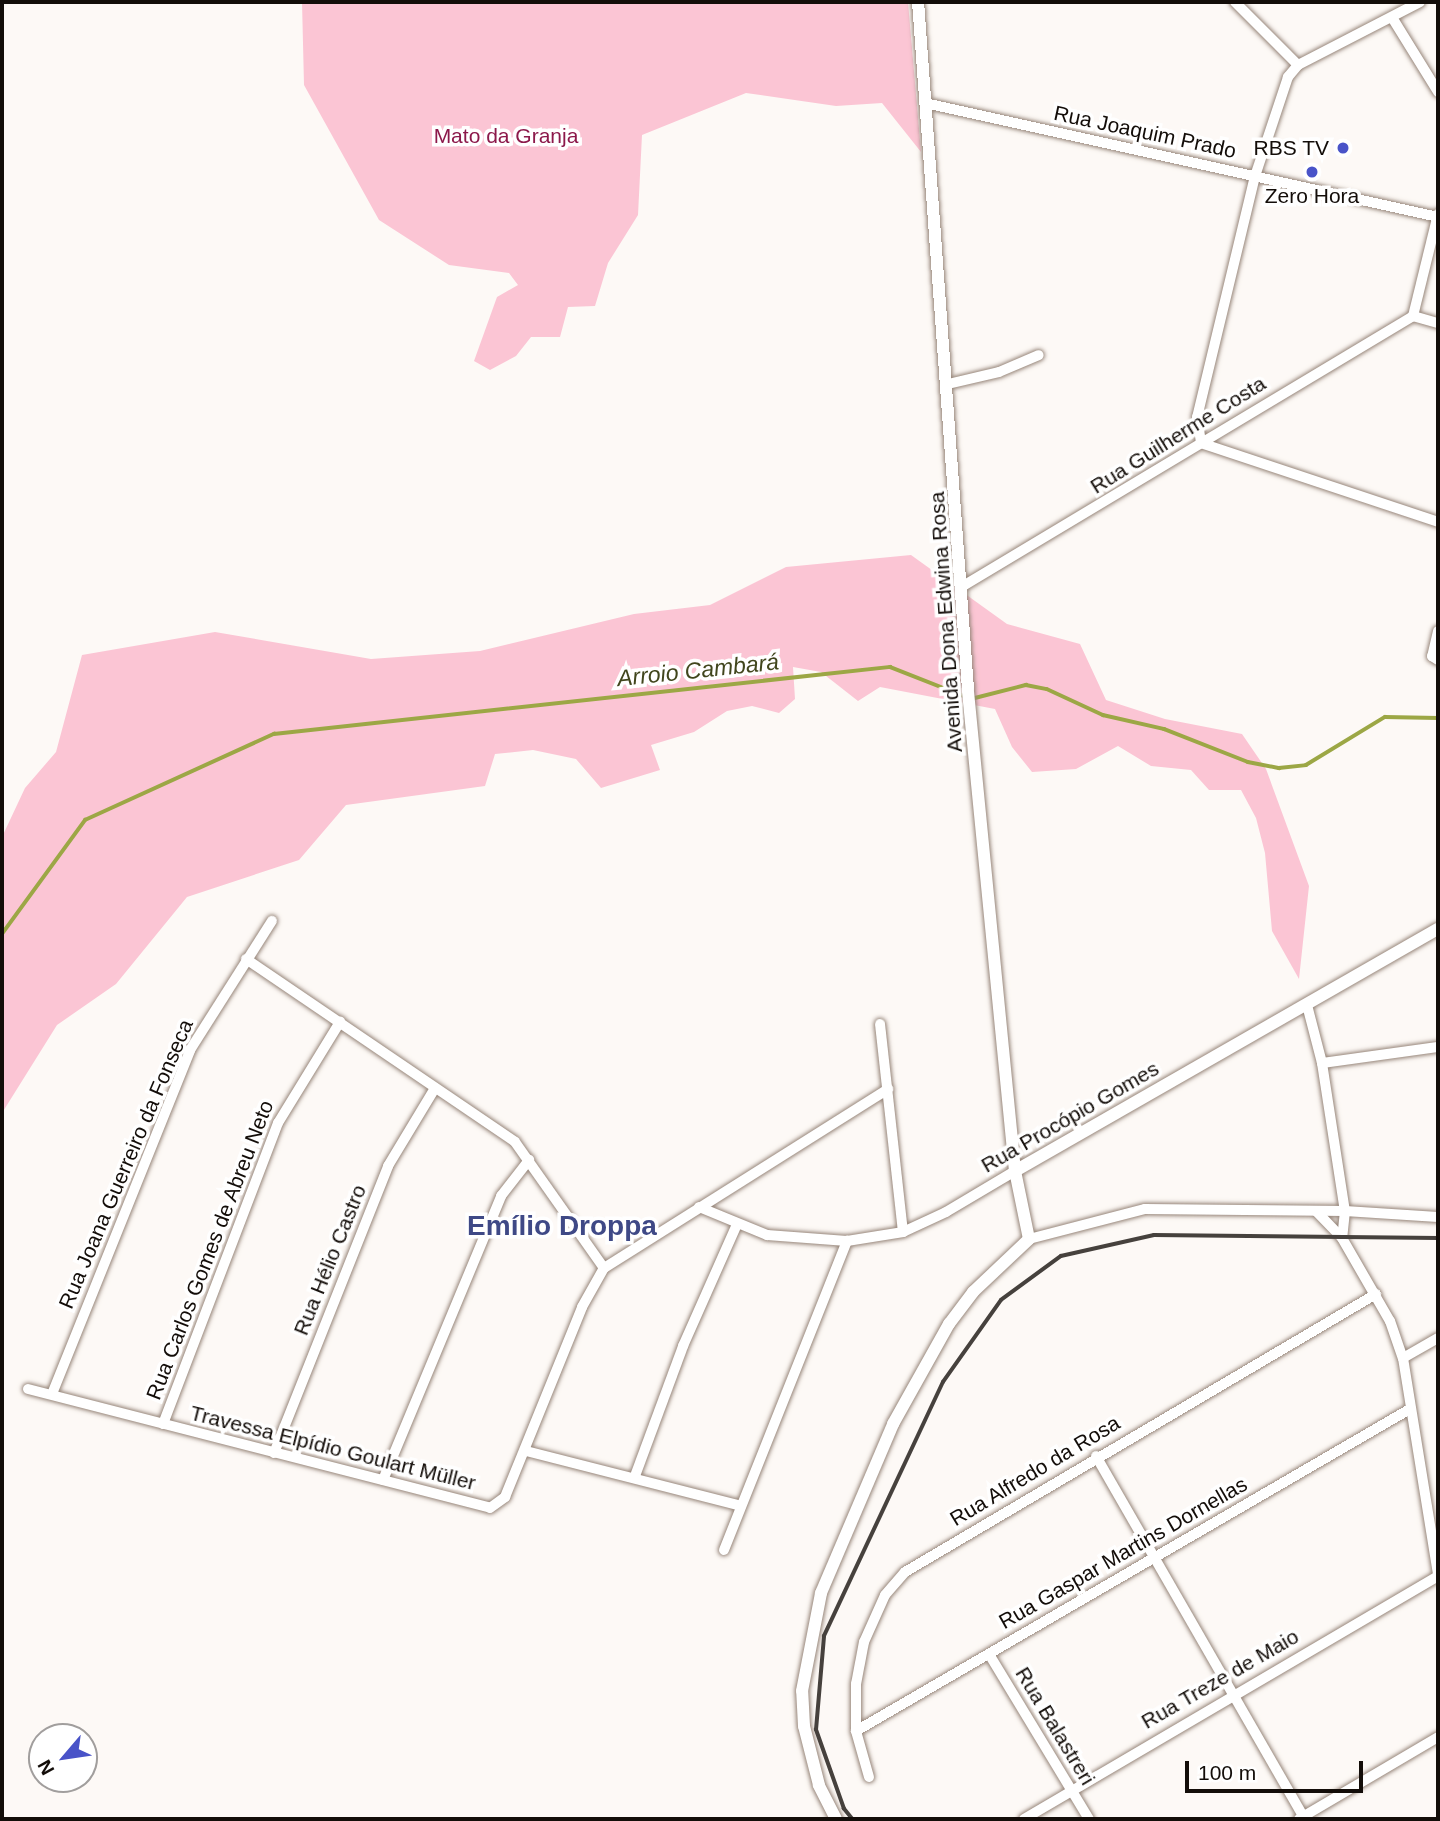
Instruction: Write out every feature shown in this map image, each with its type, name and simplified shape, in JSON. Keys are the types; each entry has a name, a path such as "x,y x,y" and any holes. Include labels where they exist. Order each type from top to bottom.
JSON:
{"street":[{"name":"Avenida Dona Edwina Rosa","path":"918,2 963,586 968,689 1015,1171 1028,1238"},
{"path":"1235,2 1298,65"},
{"path":"1420,2 1393,19 1298,65 1281,93 1255,176 1197,417 1201,443 1438,522"},
{"path":"1393,19 1438,92"},
{"name":"Rua Joaquim Prado","path":"925,103 1438,216"},
{"path":"1438,216 1413,316 1438,323"},
{"name":"Rua Guilherme Costa","path":"963,586 1413,316"},
{"path":"948,384 999,372 1039,355"},
{"path":"1437,660 1438,631"},
{"name":"Rua Joana Guerreiro da Fonseca","path":"52,1394 190,1050 272,921"},
{"name":"Rua Procópio Gomes","path":"699,1207 737,1224 795,1241 847,1241 903,1231 946,1212 1438,929"},
{"path":"246,959 501,1130 529,1160 604,1268"},
{"path":"1307,1005 1322,1063 1345,1211 1342,1238"},
{"name":"Rua Carlos Gomes de Abreu Neto","path":"163,1424 278,1123 340,1022"},
{"path":"880,1024 903,1231"},
{"path":"1322,1063 1438,1047"},
{"name":"Rua Hélio Castro","path":"274,1453 388,1166 435,1088"},
{"name":"Travessa Elpídio Goulart Müller","path":"28,1389 490,1508 505,1497 526,1451 582,1307 604,1268 888,1089"},
{"path":"383,1480 501,1196 529,1160"},
{"path":"836,1819 819,1785 804,1726 802,1691 821,1593 893,1424 949,1324 973,1292 1028,1238 1144,1209 1316,1210 1438,1217"},
{"path":"1316,1210 1342,1238 1376,1294 1403,1358 1438,1575"},
{"path":"635,1476 682,1346 737,1224"},
{"path":"724,1550 738,1506 847,1241"},
{"name":"Rua Alfredo da Rosa","path":"869,1777 856,1731 856,1684 864,1642 886,1595 905,1572 1376,1294"},
{"path":"1403,1358 1438,1338"},
{"name":"Rua Gaspar Martins Dornellas","path":"856,1731 1151,1557 1410,1409"},
{"path":"526,1451 635,1476 738,1506"},
{"path":"1097,1457 1151,1557 1303,1818 1438,1737"},
{"name":"Rua Treze de Maio","path":"1024,1819 1438,1575"},
{"name":"Rua Balastreri","path":"989,1654 1089,1819"}],"green space":[{"name":"Mato da Granja","path":"302,2 908,2 921,152 882,103 836,106 746,93 642,135 638,215 608,263 595,306 568,307 560,337 531,337 516,356 490,370 474,361 497,297 518,285 509,273 449,265 379,220 304,85"},
{"path":"911,555 1007,624 1080,644 1106,700 1165,719 1242,734 1266,769 1309,886 1299,979 1272,931 1265,853 1256,818 1241,790 1209,790 1191,770 1151,766 1118,746 1076,769 1032,772 1012,747 995,709 880,687 858,701 821,672 793,667 795,699 779,713 752,706 727,711 694,732 651,745 660,770 601,788 576,759 533,750 495,754 485,786 346,805 299,860 187,897 116,984 57,1025 2,1113 2,837 25,788 56,752 82,655 215,632 371,659 480,651 634,614 710,605 786,567"}],"waterway":[{"name":"Arroio Cambará","path":"2,934 85,820 274,734 890,667 964,696"},
{"name":"Arroio Cambará","path":"971,699 1026,685 1047,689 1103,715 1164,729 1248,762 1279,768 1306,765 1385,717 1438,718"}],"railway":[{"path":"852,1819 844,1809 816,1730 824,1636 943,1382 1001,1300 1061,1256 1154,1235 1438,1238"}],"place":[{"name":"RBS TV","path":"1343,148"},
{"name":"Zero Hora","path":"1312,172"}],"district":[{"name":"Emílio Droppa","path":"562,1226"}]}
